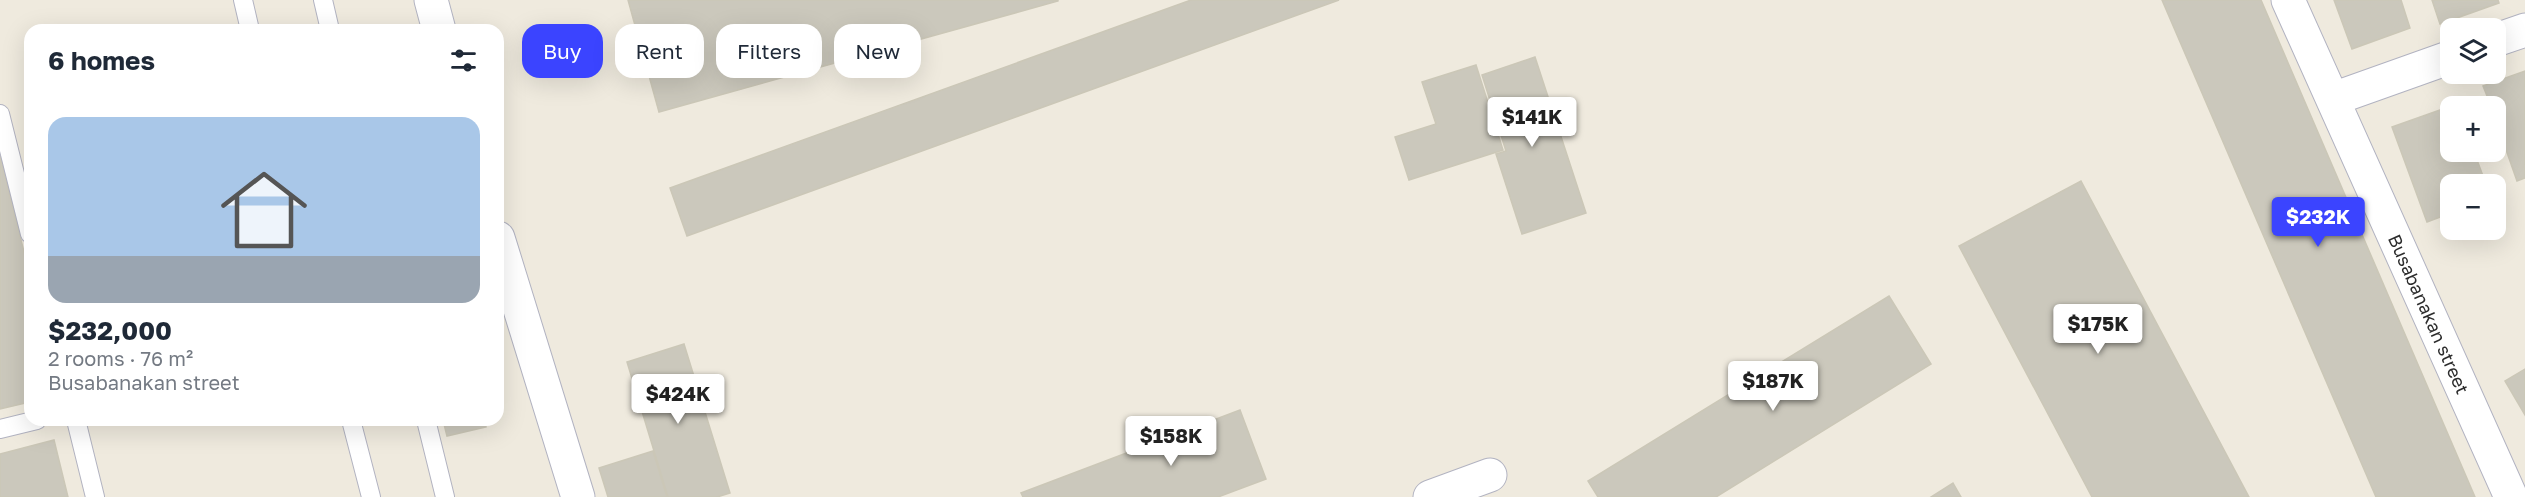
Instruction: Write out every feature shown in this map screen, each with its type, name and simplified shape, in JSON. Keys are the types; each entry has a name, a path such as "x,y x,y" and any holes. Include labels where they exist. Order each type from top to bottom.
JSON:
{"street":[{"path":"431,0 437,24"},
{"name":"Busabanakan street","path":"2288,0 2511,497"},
{"path":"2506,37 2525,30"},
{"path":"2332,99 2440,61"},
{"path":"504,257 578,497"},
{"path":"1430,497 1490,474"}],"lane":[{"path":"243,0 249,24"},
{"path":"323,0 329,24"},
{"path":"0,114 24,210"},
{"path":"0,429 24,423"},
{"path":"77,426 95,497"},
{"path":"353,426 371,497"},
{"path":"427,426 445,497"}],"building":[{"path":"628,0 1058,0 921,39 921,24 834,24 834,63 822,67 822,24 716,24 716,78 781,78 659,112 650,78 704,78 704,24 635,24"},
{"path":"1191,0 1339,0 687,236 670,188"},
{"path":"2162,0 2261,0 2475,497 2376,497"},
{"path":"2334,0 2401,0 2410,28 2352,49"},
{"path":"2432,0 2498,0 2499,3 2457,18 2440,18 2440,24"},
{"path":"1535,57 1586,213 1522,234 1496,154 1506,151 1482,75"},
{"path":"1476,65 1503,150 1409,180 1395,137 1436,124 1422,82"},
{"path":"2525,71 2525,178 2517,181 2506,150 2506,96 2487,96 2483,86 2506,84 2506,78"},
{"path":"2440,110 2440,162 2478,162 2482,174 2440,174 2440,217 2427,222 2392,127"},
{"path":"0,156 24,252 24,403 0,409"},
{"path":"2081,181 2249,497 2092,497 1959,246"},
{"path":"1889,296 1931,364 1716,497 1598,497 1588,481"},
{"path":"684,344 730,493 717,497 668,497 627,362"},
{"path":"2525,369 2525,415 2505,381"},
{"path":"1240,410 1266,479 1218,497 1023,497 1021,493"},
{"path":"444,426 486,426 486,427 447,436"},
{"path":"54,440 68,497 0,497 0,454"},
{"path":"653,451 667,497 608,497 599,468"},
{"path":"1953,483 1961,497 1931,497"}]}
